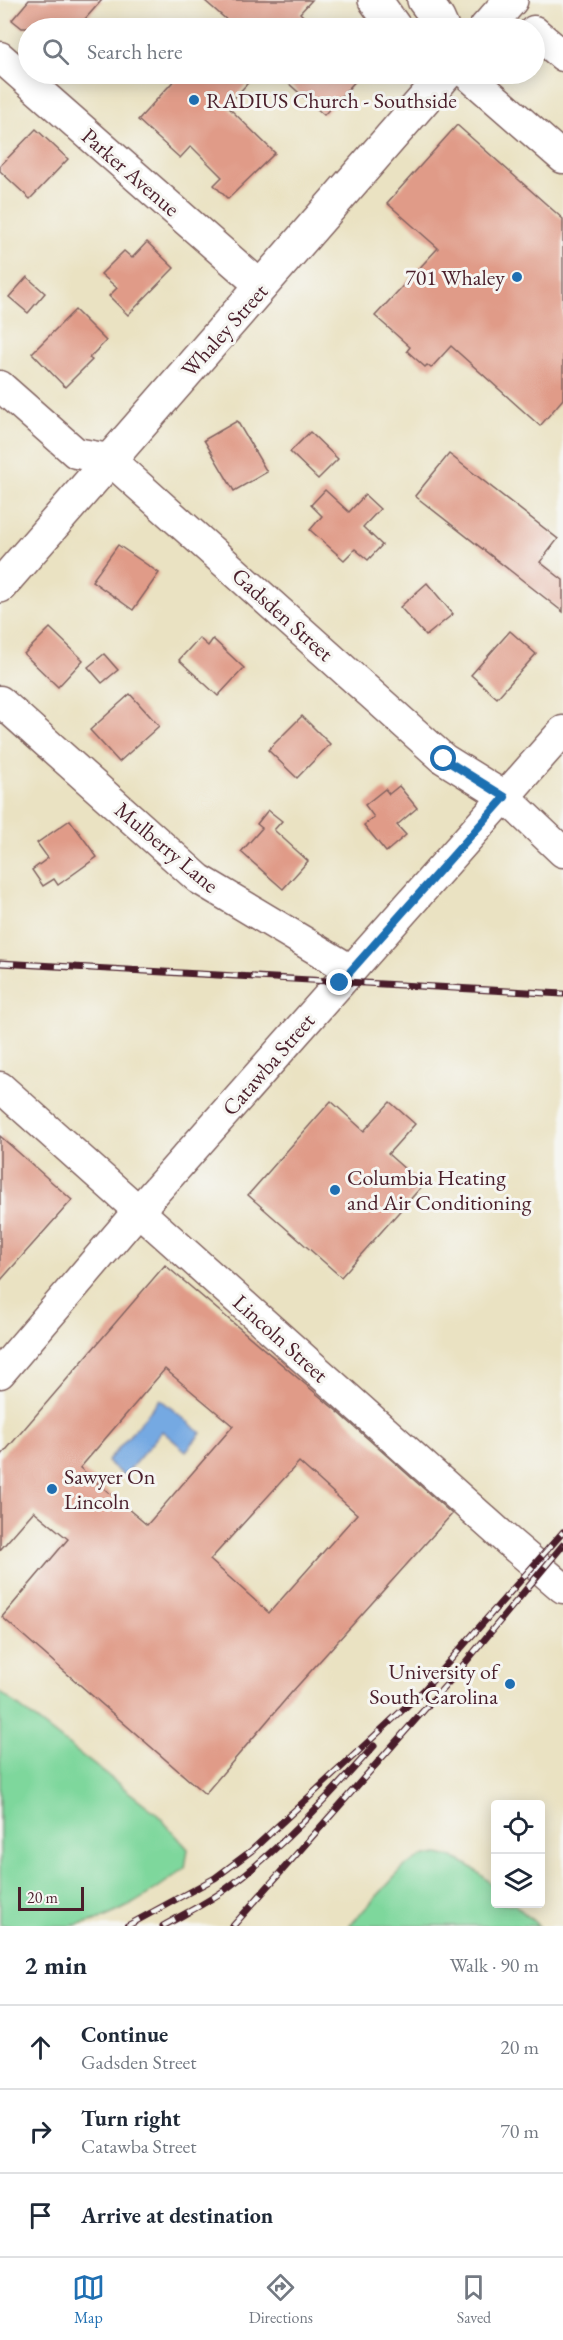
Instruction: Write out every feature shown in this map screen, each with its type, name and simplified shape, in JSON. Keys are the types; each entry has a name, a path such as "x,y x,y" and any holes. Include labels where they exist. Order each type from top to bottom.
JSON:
{"main road":[{"path":"375,0 388,18"},
{"path":"424,0 437,18"},
{"name":"Whaley Street","path":"0,586 437,84"}],"street":[{"name":"Parker Avenue","path":"0,57 18,73"},
{"name":"Parker Avenue","path":"31,84 262,287"},
{"path":"480,84 557,142"},
{"path":"0,386 76,453 109,459"},
{"name":"Gadsden Street","path":"109,459 444,759 505,797 563,852"},
{"name":"Mulberry Lane","path":"0,701 198,879 351,970"},
{"name":"Catawba Street","path":"0,1373 139,1210 563,731"},
{"name":"Lincoln Street","path":"0,1087 563,1588"}],"green space":[{"path":"0,1692 156,1813 188,1849 185,1868 159,1887 117,1912 86,1923 70,1926 0,1926"},
{"path":"438,1854 463,1862 491,1884 491,1908 519,1908 539,1926 349,1926 405,1866 421,1857"}],"water":[{"path":"160,1399 201,1433 186,1451 162,1431 124,1476 107,1462"}],"building":[{"path":"29,0 102,0 86,18 18,18 18,25 12,20"},
{"name":"RADIUS Church - Southside","path":"204,0 312,0 300,13 305,18 225,18"},
{"path":"171,84 247,84 227,106 275,153 228,199 214,185 222,177 191,146 180,158 138,120"},
{"path":"289,84 353,84 324,115"},
{"name":"701 Whaley","path":"457,125 563,219 563,399 540,426 451,346 431,368 427,365 425,367 407,351 410,347 375,316 438,248 387,203"},
{"path":"36,129 68,159 30,199 0,171 0,166"},
{"path":"147,242 174,268 128,315 109,296 117,288 101,274 124,251 132,258"},
{"path":"27,277 45,293 28,313 9,297"},
{"path":"75,310 106,341 89,358 92,360 65,387 32,353"},
{"path":"237,421 267,472 234,491 204,440"},
{"path":"310,432 338,459 318,479 290,452"},
{"path":"449,454 558,539 540,562 563,580 563,612 415,496"},
{"path":"325,490 349,512 365,495 380,509 363,527 382,545 368,560 355,549 344,560 310,530 322,516 311,505"},
{"path":"118,545 159,573 133,610 92,581"},
{"path":"427,583 453,614 426,636 400,607"},
{"path":"50,628 83,660 58,687 24,654"},
{"path":"510,631 536,654 497,698 471,675"},
{"path":"199,638 208,646 213,639 244,668 218,696 179,660"},
{"path":"104,654 118,670 102,683 88,667"},
{"path":"130,694 159,726 119,762 90,730"},
{"path":"302,716 330,744 297,778 268,750"},
{"path":"399,786 417,808 397,825 406,835 386,852 364,825 374,817 365,805 385,789 389,794"},
{"path":"268,810 282,821 274,830 308,861 283,889 241,852 262,828 257,824"},
{"path":"70,820 97,857 58,885 54,879 43,886 32,870 48,858 37,843"},
{"name":"Columbia Heating and Air Conditioning","path":"331,1101 364,1131 390,1102 415,1124 388,1154 423,1185 341,1277 248,1195"},
{"path":"0,1136 72,1200 0,1281"},
{"name":"Sawyer On Lincoln","path":"165,1265 338,1412 452,1514 292,1692 205,1794 2,1617 68,1539 34,1511 0,1550 0,1457","holes":["165,1369 233,1426 147,1525 80,1468","299,1462 357,1514 269,1613 210,1560"]}],"railway":[{"path":"0,963 563,994"},
{"path":"127,1926 215,1878 251,1851 424,1690 563,1532"},
{"path":"233,1926 455,1675 563,1545"},
{"path":"163,1926 219,1894 266,1857 322,1803 374,1746"}],"place":[{"name":"RADIUS Church - Southside","path":"194,100"},
{"name":"701 Whaley","path":"517,277"},
{"name":"Columbia Heating and Air Conditioning","path":"335,1190"},
{"name":"Sawyer On Lincoln","path":"52,1489"},
{"name":"University of South Carolina","path":"510,1684"}],"route":[{"path":"340,983 505,797 444,759"}]}
